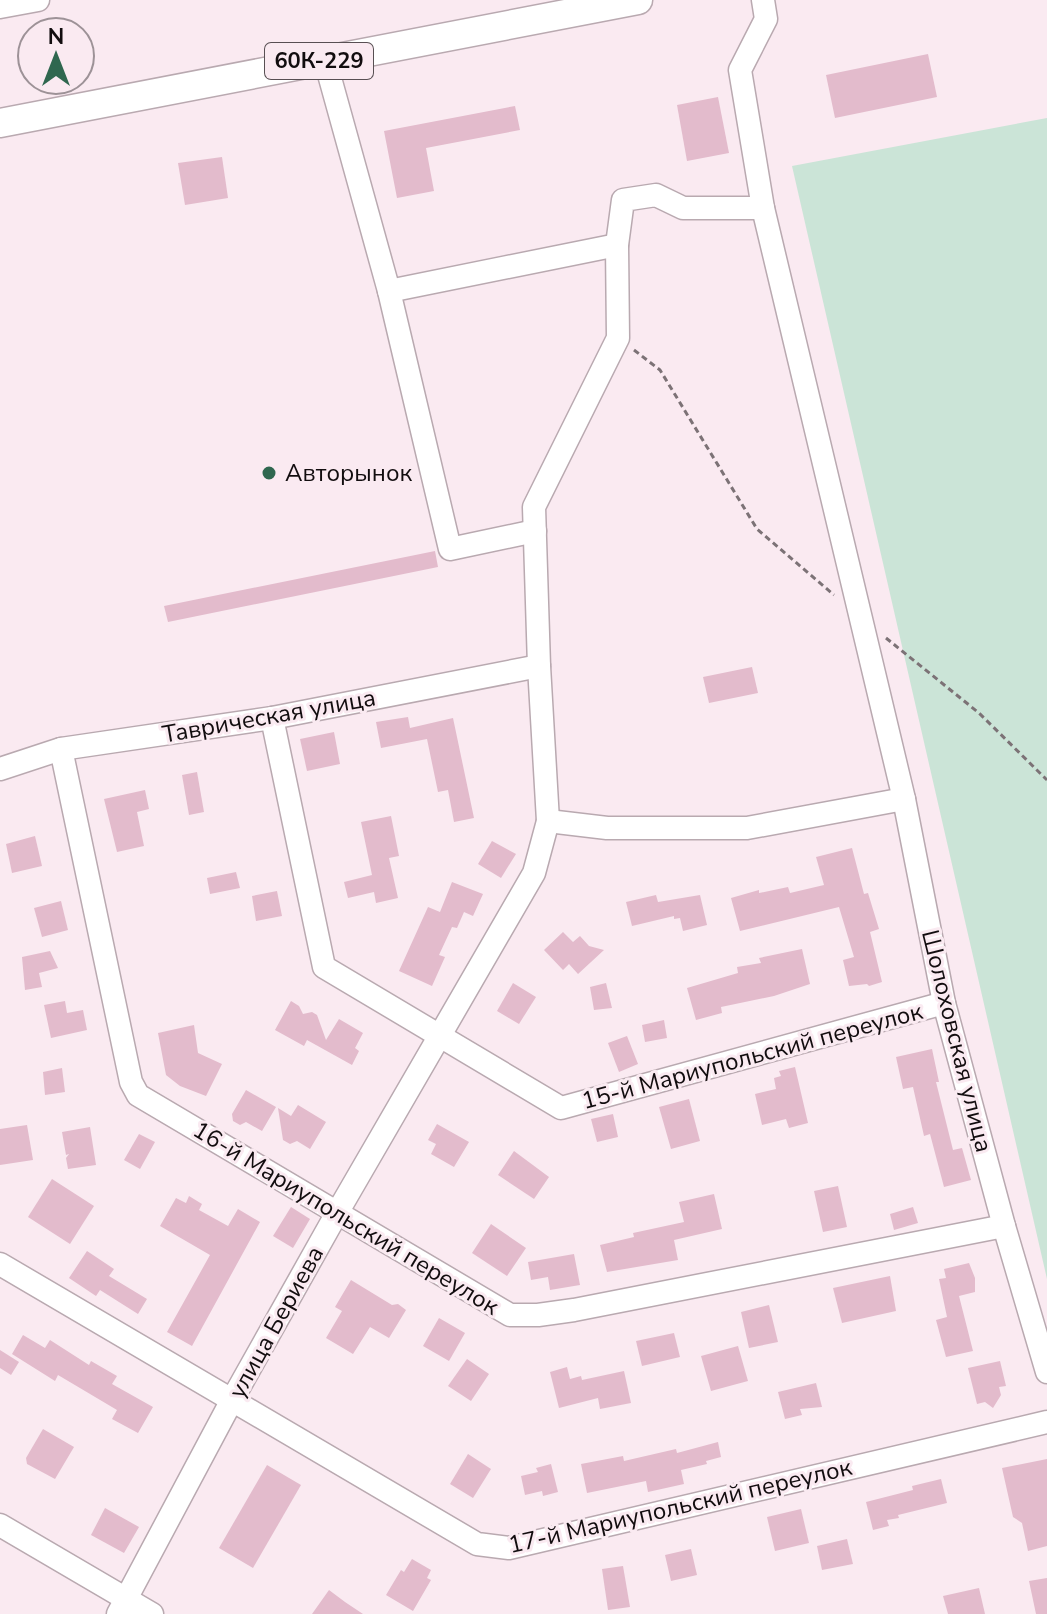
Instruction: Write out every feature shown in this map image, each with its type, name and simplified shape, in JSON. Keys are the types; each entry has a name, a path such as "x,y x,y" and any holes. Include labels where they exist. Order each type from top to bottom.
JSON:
{"main road":[{"name":"60К-229","path":"0,123 325,60 562,7 638,0"}],"street":[{"path":"0,7 38,0"},
{"name":"Шолоховская улица","path":"763,0 766,19 740,70 763,208 904,799 944,1003 1047,1372"},
{"path":"325,60 389,291 450,549 535,531"},
{"path":"618,338 617,245 623,200 656,195 683,208 763,208"},
{"path":"389,291 617,245"},
{"name":"улица Бериева","path":"122,1607 232,1400 534,873 548,821 534,507 618,338"},
{"name":"Таврическая улица","path":"0,769 61,749 272,718 539,666"},
{"name":"15-й Мариупольский переулок","path":"272,718 324,967 561,1108 944,1003"},
{"name":"16-й Мариупольский переулок","path":"61,749 131,1082 138,1095 510,1315 574,1310 1004,1226"},
{"path":"548,821 607,828 747,828 904,799"},
{"name":"17-й Мариупольский переулок","path":"0,1264 477,1544 509,1548 1047,1422"},
{"path":"0,1525 122,1607 152,1614"}],"path":[{"path":"618,338 660,370 757,529 979,713 1047,780"}],"green space":[{"path":"1047,118 1047,1279 792,166"}],"building":[{"path":"928,54 937,97 835,118 826,75"},
{"path":"718,97 729,153 687,161 677,105"},
{"path":"515,106 520,130 426,148 434,191 397,198 384,131"},
{"path":"222,157 228,198 185,205 178,163"},
{"path":"435,551 438,567 168,622 164,606"},
{"path":"752,667 758,693 709,703 703,677"},
{"path":"408,717 410,728 453,718 474,818 454,822 448,790 438,792 427,739 381,748 376,722"},
{"path":"334,732 340,764 307,771 300,739"},
{"path":"197,772 204,812 189,815 182,775"},
{"path":"145,790 149,809 137,812 144,846 117,852 104,799"},
{"path":"391,816 399,856 389,858 398,898 376,903 374,892 348,898 344,882 372,875 361,822"},
{"path":"35,836 42,866 12,873 6,844"},
{"path":"492,841 516,854 501,878 478,864"},
{"path":"852,848 864,894 868,893 879,929 870,932 882,982 869,986 849,986 843,960 854,957 839,907 740,931 731,898 759,890 759,893 788,887 790,893 824,885 816,857"},
{"path":"236,872 240,888 210,894 207,878"},
{"path":"452,882 483,894 473,916 464,912 457,928 452,927 439,955 445,957 432,986 399,971 428,907 440,912"},
{"path":"277,891 282,916 256,921 252,896"},
{"path":"656,895 658,902 700,895 707,925 683,931 680,918 674,919 674,916 632,926 626,902"},
{"path":"61,901 68,930 42,937 34,908"},
{"path":"563,932 573,942 580,936 589,946 604,950 578,974 569,964 563,970 544,950"},
{"path":"802,949 810,984 774,996 721,1007 722,1013 696,1020 687,988 738,973 737,967 761,963 759,958"},
{"path":"50,951 58,968 39,973 42,987 25,990 22,957"},
{"path":"513,983 536,997 519,1024 497,1011"},
{"path":"606,983 612,1008 594,1010 590,987"},
{"path":"65,1001 67,1013 83,1010 87,1030 51,1038 44,1005"},
{"path":"291,1001 299,1006 303,1014 312,1012 317,1015 326,1040 339,1019 363,1033 355,1048 359,1051 352,1065 307,1040 304,1046 275,1030"},
{"path":"664,1020 667,1038 645,1042 642,1025"},
{"path":"194,1025 198,1053 222,1064 206,1096 180,1086 166,1075 158,1033"},
{"path":"627,1036 638,1064 619,1072 608,1043"},
{"path":"932,1049 939,1082 936,1082 953,1150 962,1148 971,1180 944,1187 930,1134 924,1136 913,1087 903,1089 896,1057"},
{"path":"795,1067 808,1123 789,1128 786,1119 762,1125 755,1094 776,1089 774,1078 781,1076 779,1071"},
{"path":"62,1068 65,1092 45,1095 43,1072"},
{"path":"246,1090 276,1107 262,1131 246,1122 240,1125 233,1121 232,1114"},
{"path":"689,1099 700,1141 671,1149 659,1107"},
{"path":"298,1105 326,1122 310,1149 297,1141 290,1144 283,1140 278,1108 291,1116"},
{"path":"613,1114 618,1137 597,1142 591,1119"},
{"path":"437,1124 469,1142 454,1167 431,1154 436,1144 428,1140"},
{"path":"27,1125 33,1160 0,1165 0,1129"},
{"path":"90,1127 96,1165 68,1169 66,1158 69,1154 66,1155 62,1132"},
{"path":"139,1134 155,1142 140,1169 124,1160"},
{"path":"514,1151 549,1177 534,1199 498,1175"},
{"path":"52,1179 94,1206 70,1244 28,1217"},
{"path":"838,1186 847,1227 823,1232 814,1191"},
{"path":"714,1194 722,1229 674,1240 678,1260 607,1272 600,1245 634,1237 633,1233 684,1222 679,1202"},
{"path":"189,1196 202,1204 199,1210 228,1226 238,1209 260,1222 192,1346 167,1332 210,1255 160,1226 176,1198 186,1203"},
{"path":"291,1207 310,1219 293,1248 273,1236"},
{"path":"913,1207 918,1223 894,1230 890,1214"},
{"path":"491,1224 526,1248 507,1276 472,1253"},
{"path":"87,1251 114,1269 109,1276 147,1299 138,1314 100,1290 96,1296 69,1278"},
{"path":"574,1254 580,1285 550,1290 548,1277 531,1280 528,1262"},
{"path":"969,1263 975,1278 975,1292 959,1296 973,1351 946,1357 936,1320 947,1317 939,1279 946,1278 944,1269"},
{"path":"890,1276 896,1311 842,1323 833,1288"},
{"path":"351,1280 406,1310 389,1338 370,1327 353,1354 326,1338 342,1311 335,1307"},
{"path":"769,1305 778,1342 749,1348 741,1312"},
{"path":"439,1318 465,1333 449,1361 423,1346"},
{"path":"674,1333 680,1357 642,1366 636,1341"},
{"path":"23,1335 45,1348 50,1340 89,1365 91,1361 117,1376 112,1384 153,1407 138,1433 112,1419 117,1410 58,1375 55,1381 12,1354"},
{"path":"738,1346 748,1381 711,1391 701,1356"},
{"path":"0,1350 19,1362 11,1375 0,1368"},
{"path":"467,1359 489,1374 471,1401 448,1386"},
{"path":"1000,1361 1006,1386 999,1387 1001,1395 993,1408 985,1402 977,1404 968,1368"},
{"path":"567,1367 570,1379 581,1376 582,1380 624,1371 631,1403 600,1409 598,1398 559,1408 550,1372"},
{"path":"816,1383 822,1407 800,1409 802,1415 785,1419 778,1392"},
{"path":"43,1429 74,1447 55,1479 27,1464 26,1458"},
{"path":"718,1442 721,1457 681,1470 684,1484 648,1492 646,1481 587,1493 581,1464 623,1456 624,1461 676,1449 677,1453"},
{"path":"468,1454 491,1469 473,1498 450,1484"},
{"path":"1047,1459 1047,1546 1028,1551 1022,1523 1013,1517 1002,1468"},
{"path":"551,1464 558,1492 543,1496 542,1491 525,1495 521,1476 538,1472 536,1468"},
{"path":"267,1465 301,1485 253,1568 219,1548"},
{"path":"941,1479 947,1503 898,1515 899,1518 887,1520 889,1526 873,1530 866,1502"},
{"path":"105,1508 139,1527 124,1553 91,1535"},
{"path":"801,1509 809,1543 775,1551 767,1517"},
{"path":"847,1539 853,1564 822,1570 817,1546"},
{"path":"691,1549 697,1575 671,1581 665,1555"},
{"path":"412,1559 431,1570 427,1578 431,1580 413,1611 386,1595 401,1570 404,1572"},
{"path":"623,1566 630,1607 608,1610 602,1569"},
{"path":"1047,1578 1047,1614 1036,1614 1029,1581"},
{"path":"979,1588 985,1614 948,1614 943,1596"},
{"path":"329,1590 345,1602 363,1614 312,1614"}],"place":[{"name":"Авторынок","path":"269,473"}]}
